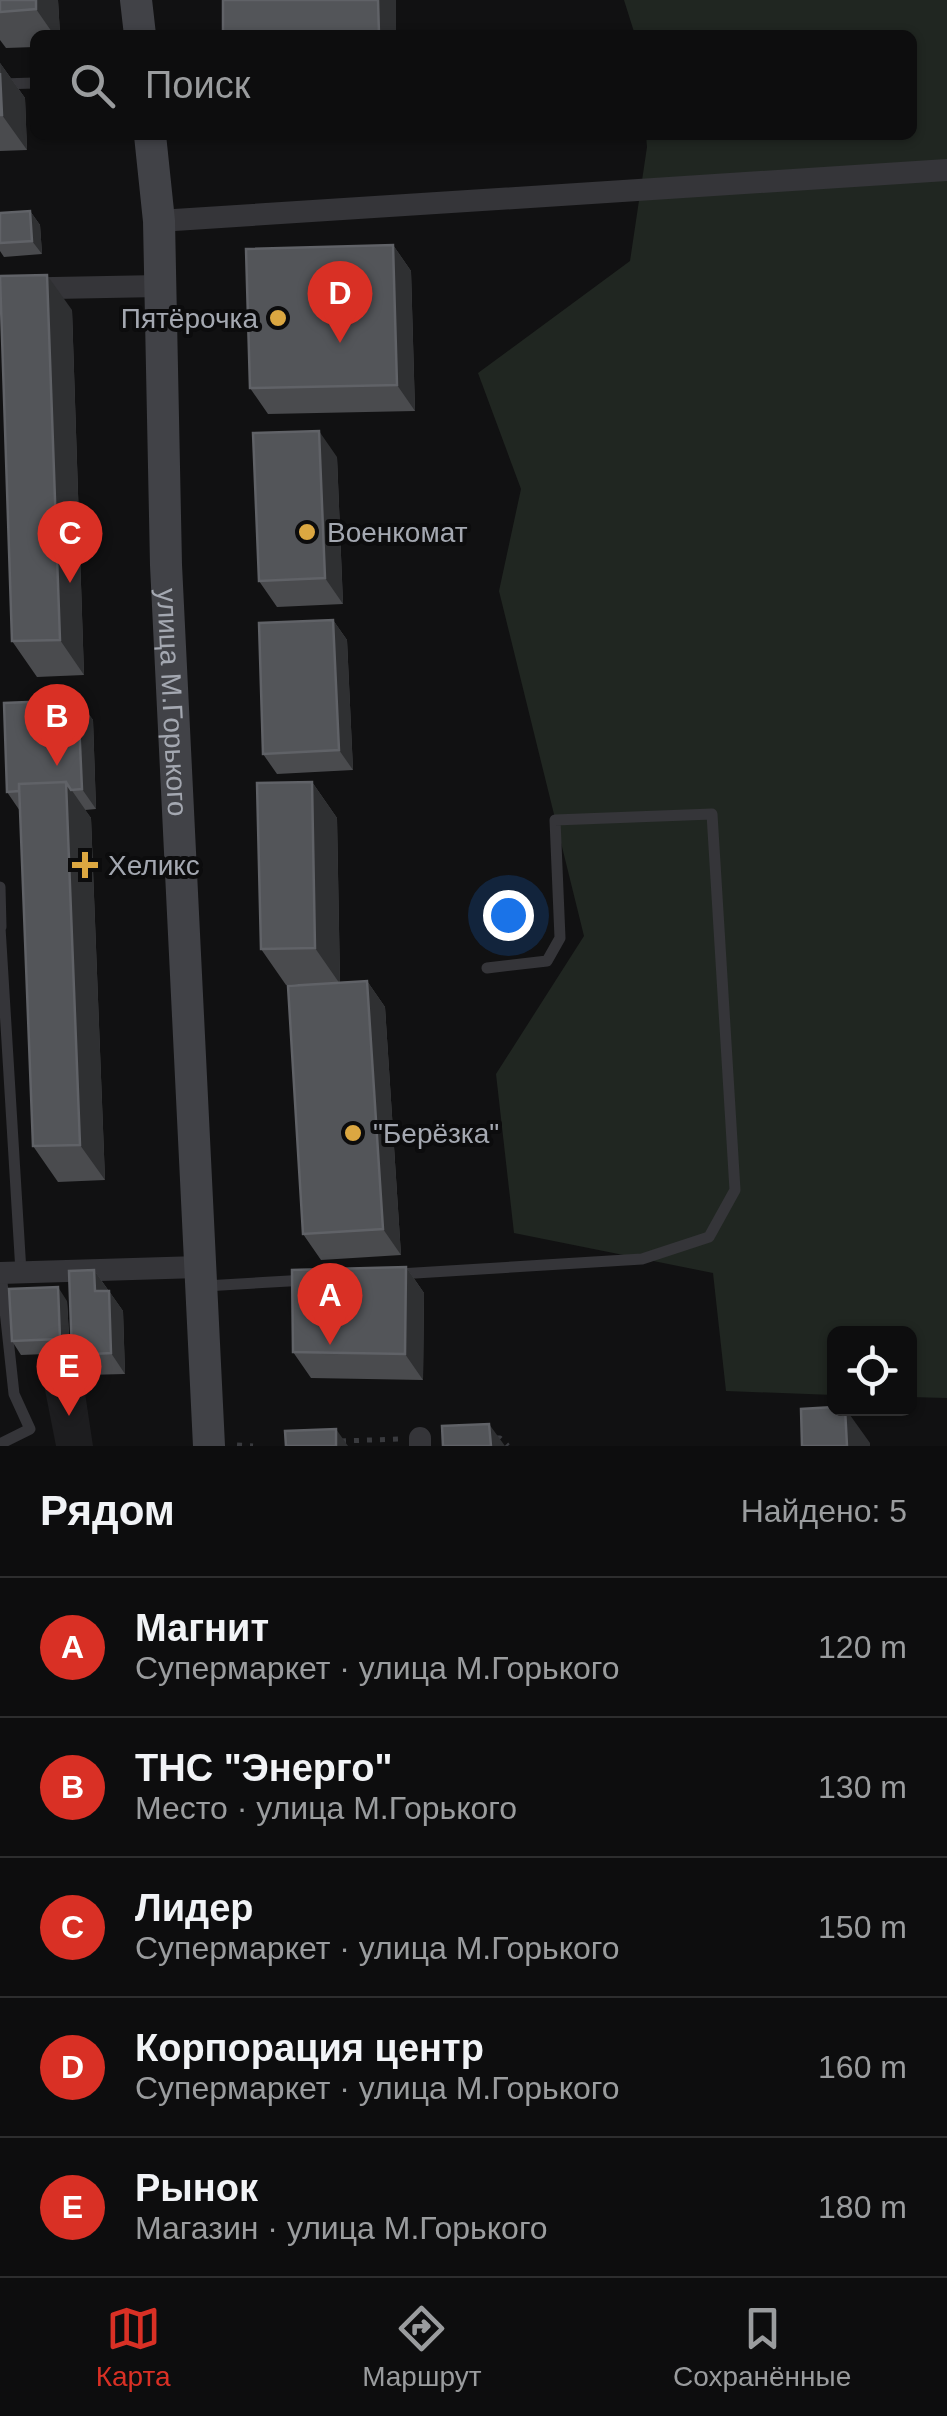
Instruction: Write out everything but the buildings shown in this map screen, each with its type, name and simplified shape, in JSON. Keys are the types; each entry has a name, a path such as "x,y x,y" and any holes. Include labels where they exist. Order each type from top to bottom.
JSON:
{"main road":[{"path":"136,0 139,30"},
{"name":"улица М.Горького","path":"151,140 159,221 166,565 209,1446"}],"street":[{"path":"159,221 947,170"},
{"path":"0,290 160,286"},
{"path":"7,1272 200,1276"}],"lane":[{"path":"0,84 30,83"},
{"path":"392,1274 642,1259 709,1237 735,1190 712,814 556,820 560,938 547,961 487,968"},
{"path":"0,887 7,1272 14,1394 30,1429 0,1444"},
{"path":"200,1276 316,1279"}],"shaded area":[{"path":"624,0 947,0 947,1398 917,1397 917,1326 827,1326 827,1395 726,1391 713,1273 514,1233 496,1074 584,936 499,591 521,489 478,373 630,261 646,140 917,140 917,30 633,30"},
{"path":"44,1385 84,1386 93,1446 56,1446"}],"place":[{"name":"Пятёрочка","path":"278,318"},
{"name":"Корпорация центр","path":"340,343"},
{"name":"Военкомат","path":"307,532"},
{"name":"Лидер","path":"70,583"},
{"name":"ТНС \"Энерго\"","path":"57,766"},
{"name":"Хеликс","path":"85,865"},
{"name":"\"Берёзка\"","path":"353,1133"},
{"name":"Магнит","path":"330,1345"},
{"name":"Рынок","path":"69,1416"}]}
